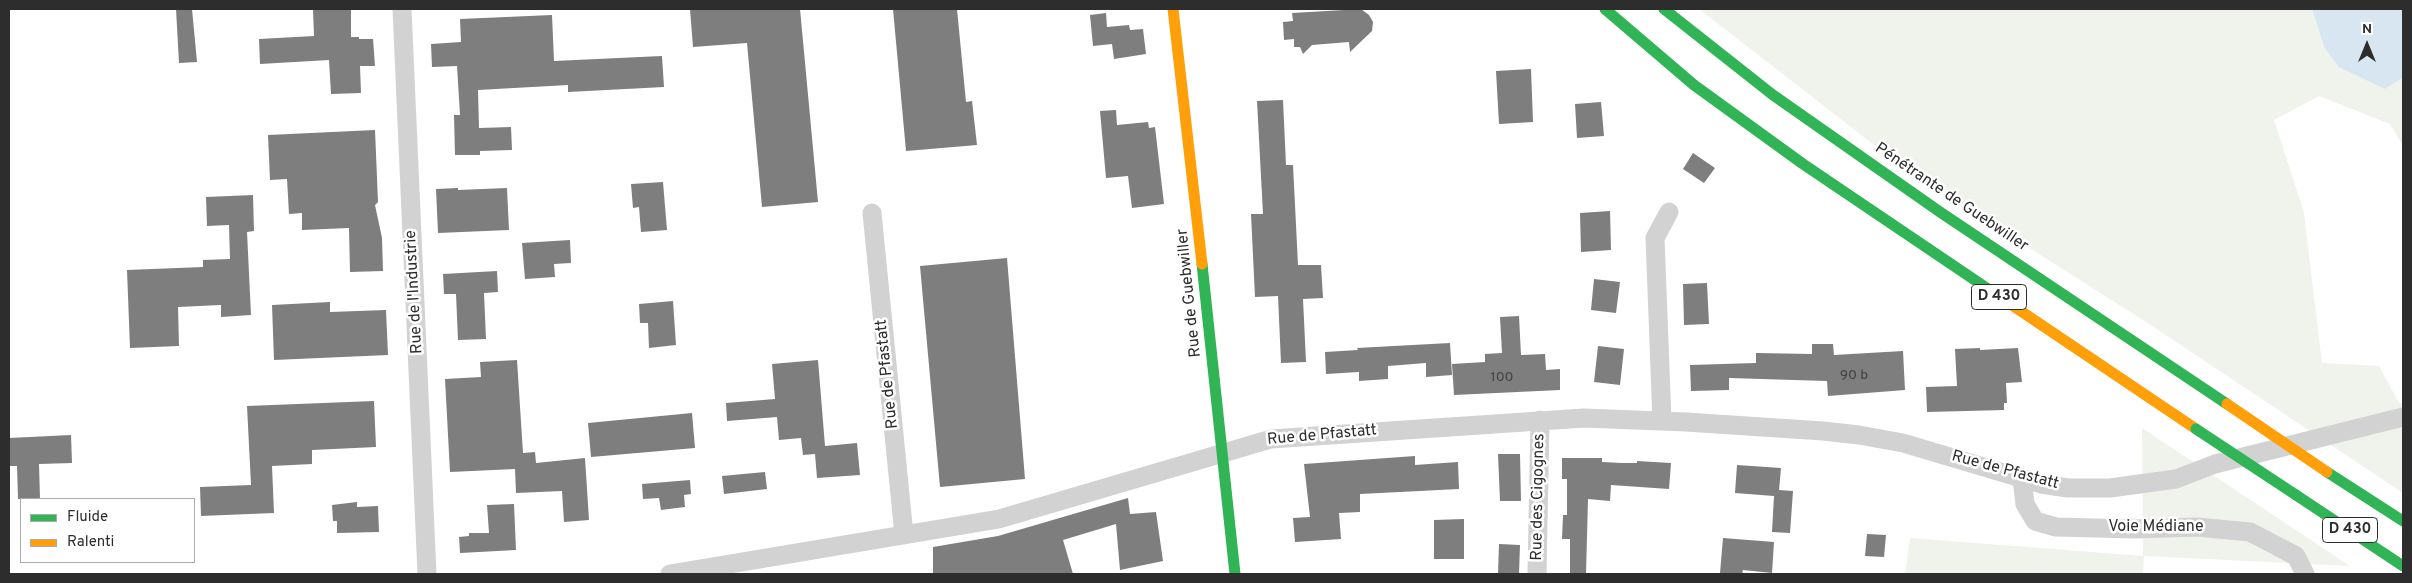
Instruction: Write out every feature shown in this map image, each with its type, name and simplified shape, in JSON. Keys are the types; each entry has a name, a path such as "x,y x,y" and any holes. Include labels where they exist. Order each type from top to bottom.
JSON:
{"main road":[{"name":"Rue de Guebwiller","path":"1173,9 1235,574"},
{"name":"D 430","path":"1605,9 1694,85 1803,164 2403,566"},
{"name":"Pénétrante de Guebwiller","path":"1664,9 1773,95 1940,212 2403,522"}],"street":[{"name":"Rue de l'Industrie","path":"402,9 428,574"},
{"path":"1662,421 1655,238 1669,212"},
{"name":"Rue de Pfastatt","path":"872,213 904,535"},
{"name":"Rue de Pfastatt","path":"670,574 999,519 1271,439 1584,418 1823,430 1903,443 2022,479 2068,488 2135,486 2176,479 2215,464 2403,417"},
{"name":"Rue des Cigognes","path":"1537,574 1540,420"},
{"name":"Voie Médiane","path":"2022,479 2025,504 2035,521 2056,527 2134,529 2197,527 2250,532 2296,556 2305,574"}],"shaded area":[{"path":"1699,9 2312,9 2324,47 2385,89 2403,78 2403,146 2390,124 2319,96 2274,120 2304,213 2322,363 2379,366 2399,403 2403,404 2403,493 2146,322 1905,169"},
{"path":"2312,9 2403,9 2403,78 2385,89 2339,67 2324,47"},
{"path":"2142,428 2350,566 2144,556 2143,574 1905,574 1910,538 2143,556"}],"building":[{"path":"176,9 192,9 197,62 179,63"},
{"path":"313,9 351,9 351,37 373,39 375,66 360,66 361,93 331,94 329,60 260,64 259,39 314,36"},
{"path":"690,9 800,9 818,202 762,207 747,43 693,47"},
{"path":"893,9 957,9 966,102 972,101 977,145 906,151"},
{"path":"1361,9 1369,15 1373,22 1372,31 1350,52 1349,42 1312,45 1303,54 1300,47 1294,47 1294,39 1284,40 1283,22 1293,21 1292,13"},
{"path":"1106,13 1107,27 1129,25 1130,30 1143,29 1146,54 1114,59 1112,44 1093,46 1090,15"},
{"path":"552,15 554,61 662,56 664,87 568,92 568,85 478,90 479,128 511,127 512,150 480,151 480,155 455,155 454,115 460,115 457,66 432,67 431,44 461,42 460,19"},
{"path":"1531,69 1533,122 1499,124 1496,71"},
{"path":"1283,100 1286,165 1293,165 1298,265 1321,265 1323,298 1303,299 1306,362 1281,363 1278,296 1255,297 1251,214 1263,214 1257,101"},
{"path":"1601,102 1604,136 1577,138 1575,104"},
{"path":"1116,110 1117,125 1148,122 1149,128 1155,127 1164,204 1132,208 1128,176 1106,178 1100,111"},
{"path":"375,130 378,202 375,205 382,238 383,271 350,272 349,228 302,230 302,213 289,214 287,179 270,180 268,135"},
{"path":"1693,153 1715,168 1704,183 1683,169"},
{"path":"663,182 667,230 641,232 639,207 633,208 631,184"},
{"path":"458,188 458,190 507,188 509,230 438,233 436,189"},
{"path":"253,195 254,231 247,232 251,315 221,317 221,305 178,307 179,346 130,348 127,270 203,267 203,260 230,259 229,225 207,226 206,197"},
{"path":"1610,211 1611,250 1581,252 1580,213"},
{"path":"570,240 571,263 554,264 555,277 525,279 522,243"},
{"path":"1007,258 1025,479 940,487 920,266"},
{"path":"497,271 498,292 484,293 486,339 458,340 456,294 444,294 443,274"},
{"path":"1594,279 1620,282 1616,313 1591,310"},
{"path":"1707,283 1709,324 1684,325 1683,284"},
{"path":"673,301 676,345 649,348 648,323 640,323 639,304"},
{"path":"330,302 330,312 386,310 388,355 274,360 272,305"},
{"path":"1519,316 1521,355 1545,354 1546,370 1560,369 1560,390 1454,395 1452,364 1485,362 1485,354 1502,353 1500,317"},
{"path":"1450,343 1452,375 1426,377 1426,363 1388,366 1388,379 1359,381 1359,372 1326,374 1325,352 1358,350 1357,348"},
{"path":"1812,344 1833,344 1834,355 1903,351 1905,390 1828,396 1827,381 1729,378 1729,390 1691,391 1690,365 1756,363 1756,353 1812,354"},
{"path":"1598,346 1624,349 1620,385 1594,382"},
{"path":"1980,348 1980,350 2018,348 2022,382 2006,383 2007,403 2004,403 2004,410 1927,412 1926,387 1957,386 1955,349"},
{"path":"517,360 523,453 535,452 536,463 585,458 589,520 564,522 562,491 516,493 515,469 450,472 445,379 481,377 480,362"},
{"path":"818,360 825,446 857,443 860,475 817,478 815,454 803,455 801,438 779,440 777,417 727,421 726,403 775,399 772,364"},
{"path":"374,401 376,447 312,450 312,464 272,466 274,513 201,516 200,487 251,485 247,406"},
{"path":"692,413 695,448 591,457 588,423"},
{"path":"71,435 72,463 39,464 40,498 18,499 17,466 9,466 9,438"},
{"path":"1498,454 1520,454 1521,501 1500,501"},
{"path":"1415,456 1415,465 1458,462 1459,489 1360,494 1360,512 1339,513 1341,539 1295,542 1293,518 1310,517 1304,464"},
{"path":"1562,458 1602,458 1602,462 1622,463 1637,463 1637,461 1671,463 1669,489 1611,485 1610,501 1588,499 1586,574 1570,574 1570,539 1562,539 1563,515 1567,515 1567,479 1562,479"},
{"path":"1737,465 1781,468 1779,490 1793,491 1790,533 1772,532 1774,496 1735,493"},
{"path":"765,472 767,489 724,494 722,476"},
{"path":"690,480 691,494 684,495 685,507 661,510 659,498 643,499 642,484"},
{"path":"1128,498 1130,514 1156,512 1163,561 1120,570 1116,524 1063,540 1073,574 933,574 933,547 998,536"},
{"path":"357,502 357,507 378,506 379,532 337,533 337,521 333,521 332,505"},
{"path":"514,504 516,550 460,553 459,537 469,536 469,533 489,533 487,505"},
{"path":"1464,519 1464,559 1434,559 1434,520"},
{"path":"1867,534 1886,535 1884,557 1865,556"},
{"path":"1723,538 1774,542 1772,573 1743,570 1742,574 1720,573"},
{"path":"1499,544 1520,545 1519,574 1498,574"}],"traffic: fast":[{"path":"1605,9 1694,85 1803,164 1991,291"},
{"path":"1664,9 1773,95 1940,212 2227,404"},
{"path":"1202,264 1235,574"},
{"path":"2196,429 2296,495"},
{"path":"2327,472 2403,521"},
{"path":"2296,495 2403,566"}],"traffic: slow":[{"path":"1173,9 1202,264"},
{"path":"1991,291 2196,429"},
{"path":"2227,404 2327,472"}]}
